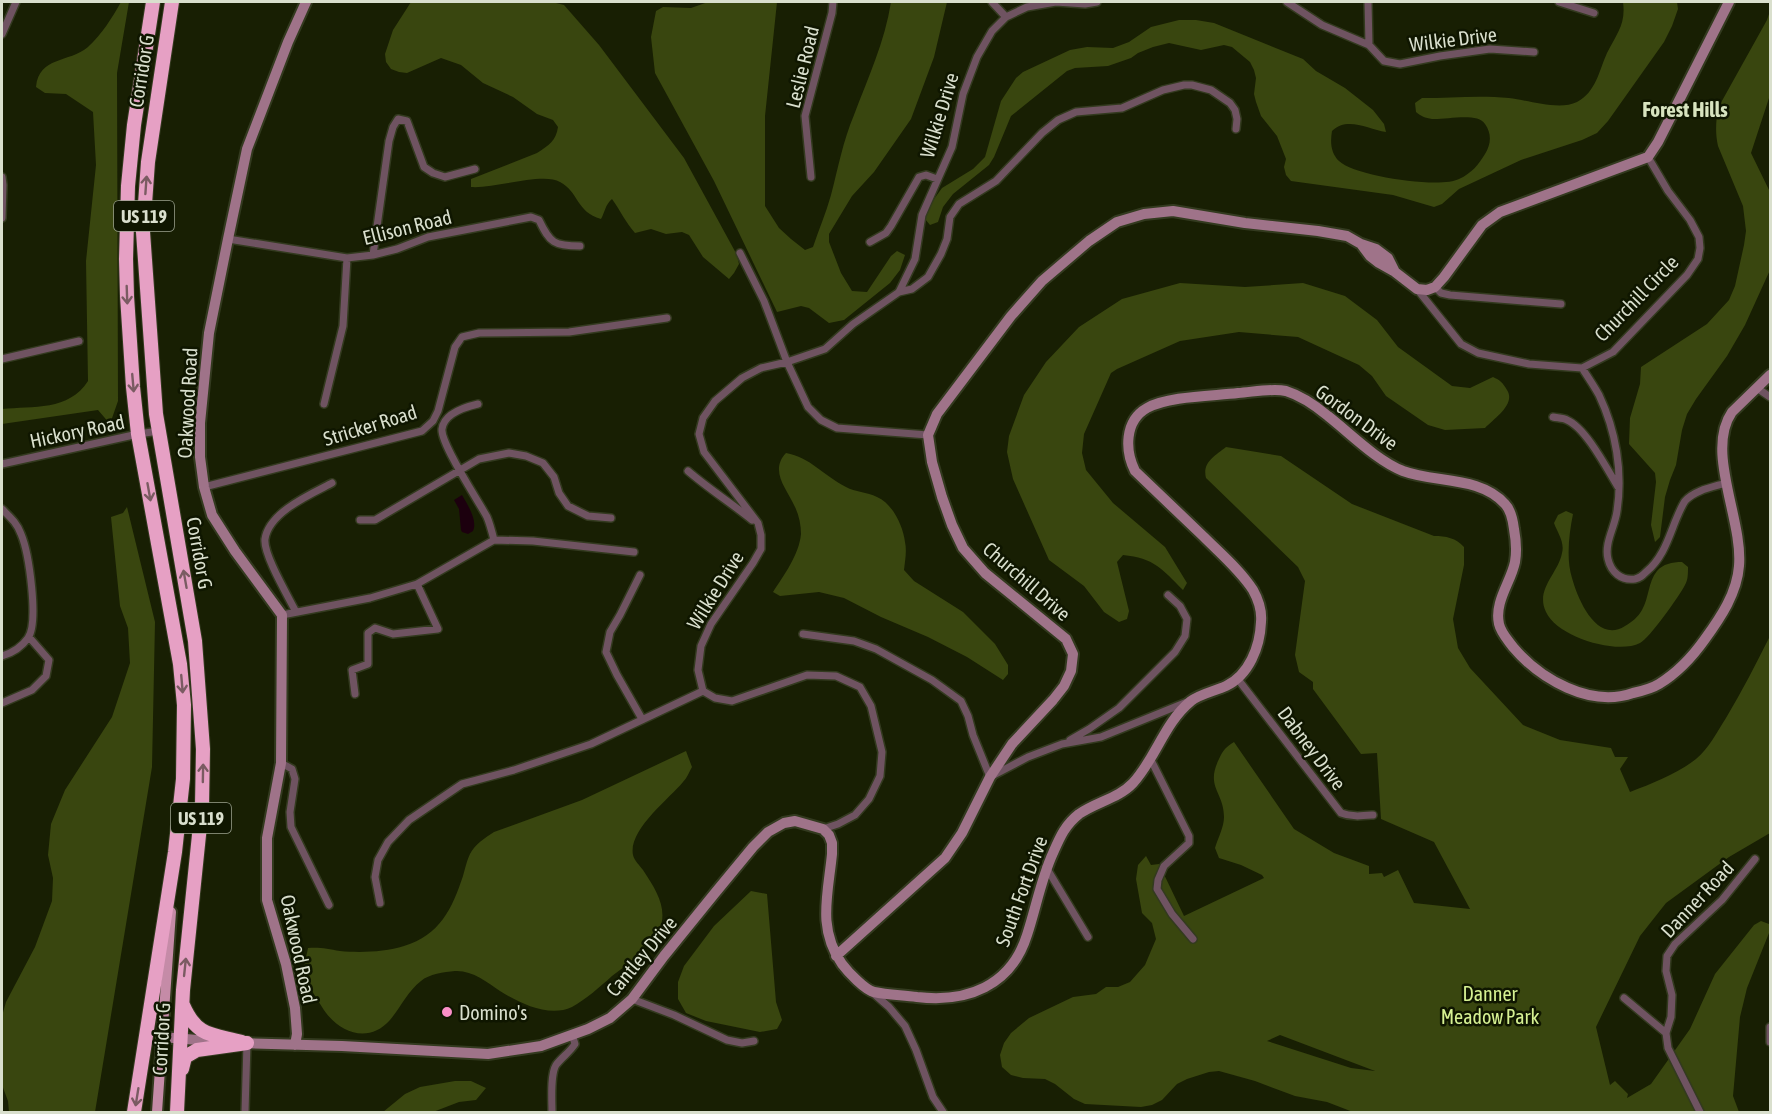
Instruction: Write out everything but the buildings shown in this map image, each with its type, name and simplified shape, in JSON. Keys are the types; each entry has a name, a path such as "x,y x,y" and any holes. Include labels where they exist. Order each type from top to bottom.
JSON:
{"highway":[{"name":"Corridor G","path":"153,2 130,162 126,259 129,332 138,434 180,664 184,705 183,779 175,852"},
{"name":"Corridor G","path":"172,2 147,162 143,232 147,305 159,432 195,641 203,749 202,806 182,1004 177,1113"},
{"path":"130,162 145,385 150,424 159,432"},
{"name":"US 119","path":"134,1113 175,852"},
{"path":"182,1004 193,1025 204,1032 247,1043"},
{"path":"178,1089 182,1065 185,1057 190,1053 247,1043"}],"main road":[{"path":"157,1113 175,852"}],"street":[{"path":"2,34 16,2"},
{"name":"Oakwood Road","path":"296,1045 295,1008 267,900 267,838 281,763 282,615 212,515 204,487 200,457 200,423 209,333 247,149 288,42 306,2"},
{"name":"Leslie Road","path":"811,177 805,116 833,2"},
{"path":"992,2 1006,17"},
{"name":"Wilkie Drive","path":"704,691 698,670 701,646 711,624 761,549 761,535 758,526 704,452 699,434 703,418 715,401 742,378 761,368 825,349 853,324 899,292 915,259 922,215 952,147 963,94 977,57 992,32 1006,17 1028,7 1056,3 1096,2"},
{"name":"Wilkie Drive","path":"1287,2 1322,25 1369,45 1384,61 1400,64 1490,49 1534,52"},
{"path":"1368,2 1369,45"},
{"path":"1558,2 1594,13"},
{"path":"1417,289 1427,290 1435,287 1482,225 1500,212 1648,157 1658,142 1730,2"},
{"path":"899,292 912,289 928,277 942,254 950,217 959,204 996,181 1042,133 1058,120 1076,112 1122,108 1163,90 1192,85 1211,90 1230,103 1235,110 1236,129"},
{"path":"374,255 389,141 398,119 407,121 424,167 433,173 446,177 475,169"},
{"name":"Churchill Circle","path":"1582,368 1613,352 1687,275 1698,259 1699,237 1648,157"},
{"path":"870,242 886,233 919,177 926,175 937,179"},
{"path":"2,177 2,218"},
{"path":"740,253 764,301 787,362 808,407 821,420 837,428 928,435 944,405 1011,316 1041,281 1089,241 1118,222 1144,214 1173,211 1347,236 1361,244 1379,263 1417,289 1461,344 1478,354 1529,364 1582,368 1599,396 1618,456 1619,488 1616,519 1608,546 1608,558 1616,574 1623,578 1639,578 1653,566 1667,543 1686,501 1698,492 1726,483"},
{"name":"Ellison Road","path":"228,239 347,258 374,255 428,237 531,217 539,220 547,237 558,244 580,246"},
{"path":"324,404 343,326 347,258"},
{"path":"1435,287 1441,293 1450,295 1561,304"},
{"name":"Stricker Road","path":"204,487 422,431 433,421 438,411 455,347 462,337 479,333 569,332 667,318"},
{"path":"2,359 79,341"},
{"name":"Gordon Drive","path":"990,777 1028,757 1062,744 1101,737 1228,685 1246,669 1257,648 1262,620 1258,603 1248,584 1233,565 1135,471 1130,461 1127,438 1144,409 1155,404 1193,398 1285,391 1304,399 1384,460 1402,470 1419,476 1472,485 1491,493 1506,505 1513,520 1516,541 1514,563 1499,607 1498,624 1503,633 1526,662 1563,686 1596,696 1627,696 1657,685 1679,669 1719,620 1735,588 1740,549 1736,521 1726,483 1722,444 1724,426 1732,412 1770,375"},
{"path":"1757,388 1770,397"},
{"path":"478,404 464,406 448,417 442,429 443,437 459,470 488,520 494,540"},
{"path":"1553,417 1566,420 1578,427 1619,488"},
{"name":"Hickory Road","path":"2,464 138,434 159,432"},
{"name":"Churchill Drive","path":"836,956 945,858 962,833 990,777 1012,744 1053,700 1064,686 1071,671 1073,654 1066,639 985,573 963,548 951,525 942,497 932,462 928,435"},
{"path":"360,520 375,520 479,459 509,453 526,456 543,463 554,477 559,493 568,506 588,516 610,518"},
{"path":"688,471 758,526"},
{"path":"296,612 268,555 265,540 270,525 279,515 303,498 332,483"},
{"path":"2,509 14,521 22,536 34,604 33,625 29,637 18,649 2,656"},
{"path":"282,615 370,598 417,584 494,540 533,541 634,552"},
{"path":"640,575 610,632 606,652 642,719"},
{"path":"355,694 352,670 368,664 368,633 375,628 393,634 438,629 417,584"},
{"path":"1062,744 1119,708 1175,652 1185,636 1187,619 1180,606 1168,595"},
{"path":"803,634 854,641 876,649 932,680 960,700 990,777"},
{"path":"2,702 32,690 46,676 49,660 29,637"},
{"path":"380,903 375,877 378,860 388,842 409,820 462,784 514,770 591,744 704,691 716,698 732,701 807,675 836,676 860,687 871,706 882,752 880,776 869,799 855,815 823,829 829,835 832,843 825,919 827,934 836,956 847,971 889,1007 905,1026 933,1097 943,1113"},
{"name":"Dabney Drive","path":"1238,678 1341,813 1360,817 1373,815"},
{"name":"South Fort Drive","path":"872,992 935,999 971,994 994,983 1012,965 1027,938 1046,867 1062,831 1080,814 1130,786 1171,722 1192,700"},
{"path":"1150,758 1189,836 1189,843 1164,866 1157,889 1172,914 1193,939"},
{"path":"281,763 292,769 295,780 290,812 291,827 328,905"},
{"name":"Cantley Drive","path":"162,1037 488,1054 541,1046 588,1029 610,1018 632,999 715,893 768,832 784,823 795,821 823,829"},
{"name":"Danner Road","path":"1700,1113 1668,1048 1666,1034 1671,1017 1672,995 1666,971 1667,956 1676,944 1722,900 1755,859"},
{"path":"1046,867 1088,937"},
{"path":"1624,998 1666,1034"},
{"path":"632,999 674,1015 727,1040 742,1044 754,1041"},
{"path":"1770,1027 1770,1042"},
{"path":"552,1113 552,1083 555,1067 575,1044 572,1034"},
{"path":"245,1113 247,1043"}],"green space":[{"path":"121,2 129,2 117,73 118,401 110,424 98,410 2,424 2,409 38,407 61,402 80,391 88,381 86,261 96,165 93,112 66,94 45,93 36,87 38,77 49,65 80,52 93,42"},
{"path":"411,2 531,2 564,5 599,45 684,158 737,255 739,264 729,279 703,257 689,235 682,232 666,234 651,229 635,233 612,199 606,206 601,219 587,212 566,186 552,179 471,187 471,179 537,153 554,139 558,127 553,120 537,114 513,97 483,83 461,65 441,58 407,73 391,69 386,62 385,54 393,30"},
{"path":"708,2 777,2 765,116 765,206 779,228 805,250 813,247 827,208 847,135 880,45 891,2 947,2 934,57 911,119 874,172 852,196 829,234 829,242 841,273 852,291 867,292 891,256 897,251 905,255 900,270 890,283 844,320 829,323 809,308 801,306 777,312 714,181 655,73 651,37 656,11 663,7 691,8"},
{"path":"1623,2 1677,2 1678,9 1664,42 1597,133 1521,160 1459,189 1442,204 1434,207 1393,195 1291,181 1286,175 1284,167 1286,159 1277,136 1261,116 1256,102 1254,94 1256,78 1250,62 1232,47 1224,45 1201,50 1169,43 1153,47 1108,66 1075,68 1067,71 1011,116 989,165 953,194 943,207 938,222 930,225 925,219 926,210 942,188 973,169 985,157 1001,101 1016,78 1023,72 1070,50 1087,47 1113,48 1129,42 1151,27 1179,20 1214,23 1303,59 1316,71 1345,88 1373,110 1384,124 1386,132 1351,124 1338,127 1332,131 1331,144 1334,155 1339,161 1361,172 1417,182 1449,182 1459,179 1480,162 1489,146 1489,132 1485,124 1481,120 1469,117 1432,119 1421,116 1416,112 1415,103 1422,98 1476,97 1509,98 1553,105 1577,102 1593,87 1622,23"},
{"path":"1770,11 1770,95 1751,153 1770,192 1770,270 1745,325 1727,356 1687,414 1676,465 1665,497 1660,537 1655,542 1651,525 1655,473 1629,444 1630,418 1640,384 1641,367 1707,324 1729,300 1735,286 1746,231 1743,206 1718,146 1717,113"},
{"path":"1180,283 1245,287 1303,283 1345,296 1377,320 1398,347 1452,386 1470,388 1493,377 1499,381 1509,395 1507,406 1485,428 1445,430 1428,425 1386,396 1372,376 1359,365 1298,337 1239,332 1180,341 1117,369 1111,373 1084,434 1082,453 1086,470 1113,503 1165,547 1187,583 1183,590 1157,566 1142,559 1123,555 1117,562 1129,611 1127,619 1119,622 1104,612 1084,586 1049,560 1013,479 1007,452 1009,436 1024,395 1046,362 1079,327 1122,299"},
{"name":"Danner Meadow Park","path":"1226,447 1281,456 1352,504 1434,536 1443,536 1458,541 1464,547 1464,565 1453,619 1458,648 1470,668 1523,725 1560,740 1611,748 1615,757 1628,757 1620,769 1630,792 1681,769 1705,750 1732,708 1770,636 1770,833 1729,857 1666,903 1640,936 1596,1027 1610,1085 1615,1081 1628,1094 1627,1098 1651,1084 1690,1029 1715,974 1754,925 1761,921 1769,924 1769,933 1747,988 1740,1017 1733,1096 1739,1112 1353,1112 1327,1102 1295,1096 1219,1071 1209,1072 1177,1084 1162,1100 1152,1105 1141,1107 1085,1104 1045,1079 1011,1075 1002,1067 1000,1055 1004,1043 1011,1033 1029,1018 1073,997 1096,994 1106,987 1118,987 1130,982 1145,965 1156,939 1152,923 1142,913 1136,879 1138,865 1146,856 1151,865 1159,864 1184,916 1264,878 1241,865 1219,858 1215,848 1224,817 1214,783 1215,769 1223,751 1234,742 1294,829 1334,853 1369,866 1369,874 1382,873 1384,877 1398,870 1414,903 1470,909 1434,842 1381,819 1377,753 1361,754 1313,689 1313,682 1299,672 1295,655 1305,581 1298,567 1206,478 1205,472 1208,464","holes":["1280,1035 1375,1071 1351,1068 1267,1041"]},
{"path":"786,453 802,458 838,483 873,495 888,505 896,516 904,536 906,549 904,570 914,581 963,612 995,644 1008,665 1008,674 1003,680 967,657 844,598 819,592 780,596 773,592 794,557 801,534 798,513 779,473 781,460"},
{"path":"127,507 155,622 152,767 95,1112 9,1112 2,1085 2,1016 6,1002 35,947 52,901 53,878 48,855 51,824 65,790 112,717 130,663 128,628 120,606 111,517 123,513"},
{"path":"1566,511 1573,514 1569,555 1570,571 1575,587 1590,617 1606,629 1615,630 1637,617 1644,605 1654,575 1659,569 1678,562 1688,567 1687,581 1682,590 1657,626 1640,643 1617,647 1588,641 1562,629 1546,612 1543,596 1560,561 1563,549 1554,523 1558,515"},
{"path":"686,751 692,767 687,777 643,825 633,845 633,855 655,890 662,908 660,927 643,951 593,993 572,1007 554,1011 544,1010 516,1000 485,980 455,971 432,975 421,981 390,1020 372,1032 353,1032 344,1029 328,1016 310,988 304,972 308,948 372,952 397,948 416,941 436,928 443,919 454,899 472,850 494,832 582,800"},
{"path":"751,891 767,894 776,1002 782,1020 777,1029 760,1032 706,1021 686,1013 678,999 678,982 684,966 714,926"},
{"path":"455,1081 471,1081 486,1088 476,1100 459,1102 433,1112 383,1112 405,1094 420,1087"}],"shaded area":[{"path":"462,495 474,522 473,531 468,534 461,530 459,509 454,500"}],"place":[{"name":"Domino's","path":"447,1012"}],"district":[{"name":"Forest Hills","path":"1685,109"}]}
